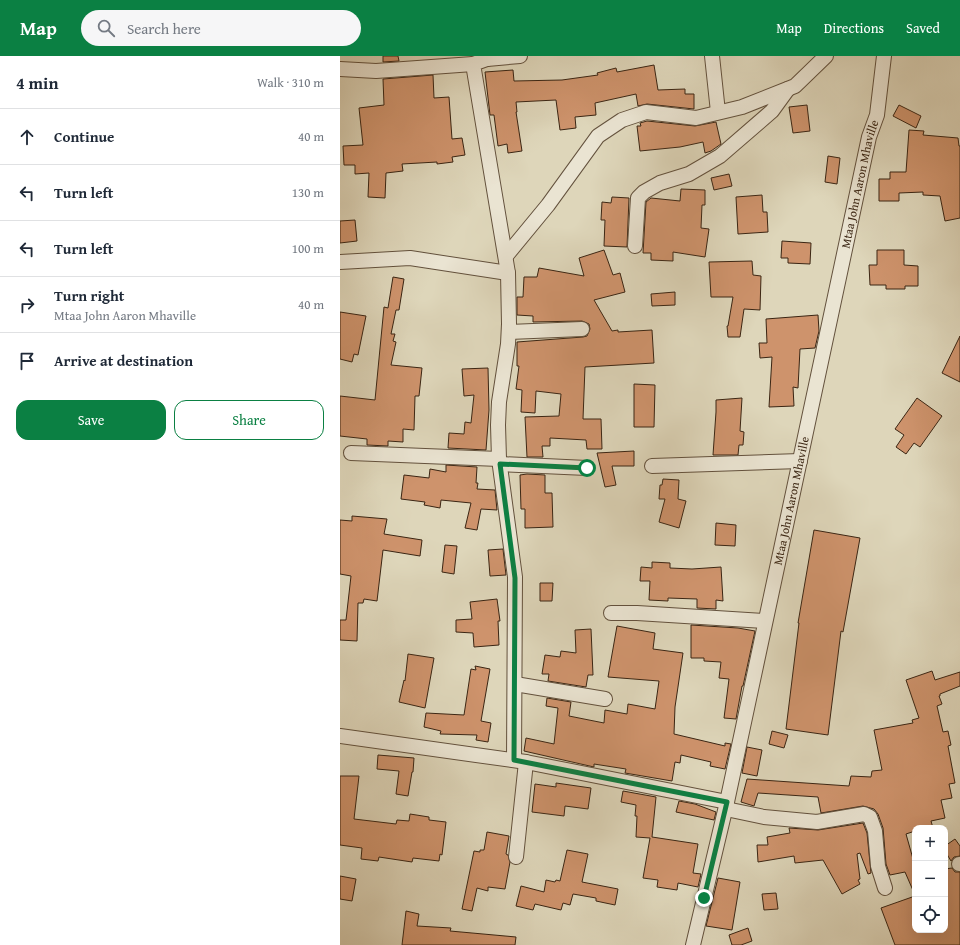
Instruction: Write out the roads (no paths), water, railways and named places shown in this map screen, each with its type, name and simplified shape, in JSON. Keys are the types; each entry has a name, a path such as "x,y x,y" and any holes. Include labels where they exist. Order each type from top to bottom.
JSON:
{"street":[{"path":"340,69 355,63 376,71 473,64 487,57 520,56"},
{"path":"712,56 718,112"},
{"path":"506,256 548,206 598,136 622,120 646,112 696,118 742,107 795,86 826,56"},
{"name":"Mtaa John Aaron Mhaville","path":"693,945 727,805 869,137 877,115 884,56"},
{"path":"473,64 508,273 509,332 499,402 498,425 499,461 515,578 514,684 520,761 516,857"},
{"path":"635,246 638,198 644,192 660,184 689,174 720,156 772,112 788,89"},
{"path":"340,262 410,258 508,273"},
{"path":"509,332 582,329"},
{"path":"351,453 499,461 587,468"},
{"path":"652,466 800,461"},
{"path":"611,612 765,621"},
{"path":"514,684 605,699"},
{"path":"340,736 520,761 727,805 764,816 817,822 859,815 870,816 874,831 878,866 885,888"}]}
